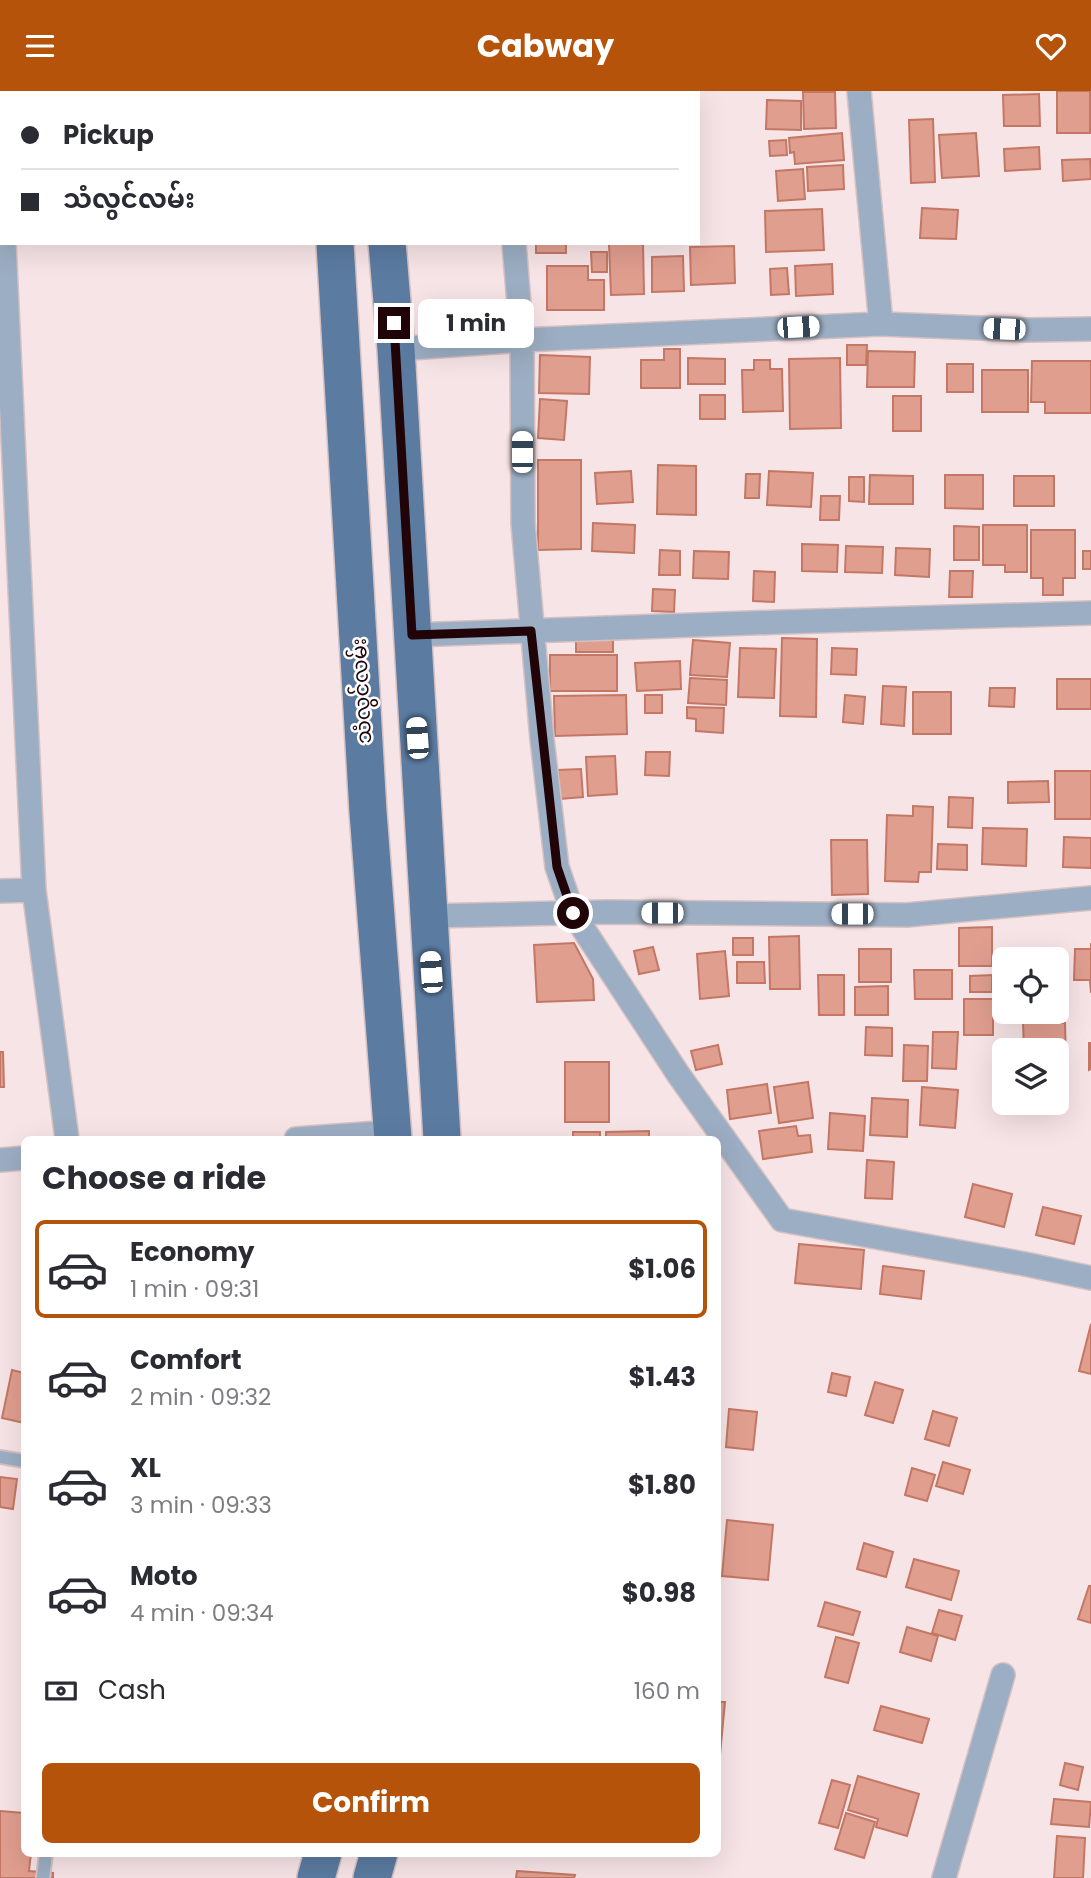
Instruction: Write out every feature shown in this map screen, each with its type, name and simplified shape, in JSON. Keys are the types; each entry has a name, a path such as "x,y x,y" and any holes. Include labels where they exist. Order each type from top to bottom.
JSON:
{"main road":[{"name":"သံလွင်လမ်း","path":"335,245 368,812 393,1136"},
{"path":"387,245 396,349 442,1136"},
{"path":"316,1878 322,1857"},
{"path":"372,1878 378,1857"}],"street":[{"path":"859,91 881,324"},
{"path":"4,245 6,410 34,890 67,1136"},
{"path":"514,245 522,340 523,523 531,631 557,867 573,913 678,1074 782,1220 1091,1278"},
{"path":"396,349 522,340 881,324 1028,330 1091,329"},
{"path":"412,635 1091,614"},
{"path":"0,891 34,890"},
{"path":"428,916 573,913 906,915 1091,898"},
{"path":"0,1160 21,1158"},
{"path":"944,1878 1003,1675"}],"lane":[{"path":"0,1457 21,1460"},
{"path":"43,1878 46,1857"}],"building":[{"path":"1057,91 1090,91 1090,133 1057,133"},
{"path":"803,92 835,92 836,128 804,129"},
{"path":"1039,94 1040,126 1004,126 1003,95"},
{"path":"767,100 801,101 801,130 766,129"},
{"path":"933,119 935,182 911,183 909,120"},
{"path":"842,133 844,160 795,164 794,152 790,153 789,138"},
{"path":"976,133 979,176 942,178 939,135"},
{"path":"786,140 787,155 770,156 769,141"},
{"path":"1039,147 1040,169 1005,171 1004,149"},
{"path":"1090,159 1091,179 1063,181 1062,160"},
{"path":"843,165 844,189 808,191 807,167"},
{"path":"803,169 805,199 778,201 776,171"},
{"path":"922,208 958,210 956,239 920,238"},
{"path":"822,209 824,250 766,252 765,211"},
{"path":"536,245 566,245 566,253 536,253"},
{"path":"609,245 643,245 644,294 611,295"},
{"path":"734,246 735,283 691,285 690,247"},
{"path":"591,252 607,252 607,272 592,272"},
{"path":"683,256 684,291 652,292 652,257"},
{"path":"832,264 833,294 796,296 795,266"},
{"path":"547,266 588,266 588,280 604,280 604,310 547,310"},
{"path":"787,268 789,294 771,295 770,269"},
{"path":"847,345 867,345 866,365 847,365"},
{"path":"664,349 680,349 680,388 641,388 641,360 664,360"},
{"path":"868,351 915,352 914,387 867,387"},
{"path":"540,355 590,357 589,394 539,393"},
{"path":"688,358 725,359 725,384 688,384"},
{"path":"840,358 841,428 790,429 789,359"},
{"path":"754,360 770,360 770,369 782,369 783,411 743,412 742,370 754,370"},
{"path":"1032,361 1091,361 1091,413 1045,413 1045,402 1031,402"},
{"path":"947,364 973,364 973,392 947,392"},
{"path":"982,370 1028,370 1028,412 982,412"},
{"path":"700,395 725,395 725,419 700,419"},
{"path":"893,396 921,396 921,431 893,431"},
{"path":"540,399 567,401 564,440 538,438"},
{"path":"538,460 581,460 581,549 538,550"},
{"path":"658,465 696,466 696,515 657,514"},
{"path":"631,471 633,502 597,504 595,473"},
{"path":"769,471 813,473 811,507 767,505"},
{"path":"746,474 760,474 759,498 745,498"},
{"path":"870,475 913,476 913,504 869,504"},
{"path":"945,475 983,475 983,509 945,508"},
{"path":"1014,476 1054,476 1054,506 1014,506"},
{"path":"849,477 864,477 864,502 849,501"},
{"path":"821,496 840,496 839,520 820,520"},
{"path":"593,523 635,525 634,553 592,551"},
{"path":"983,525 1027,525 1027,572 1005,572 1005,565 983,565"},
{"path":"954,526 979,527 979,560 954,560"},
{"path":"1031,530 1075,530 1075,578 1063,578 1063,595 1043,595 1043,578 1031,578"},
{"path":"802,544 838,545 837,572 802,571"},
{"path":"846,546 883,547 882,573 845,572"},
{"path":"896,548 930,549 929,577 895,575"},
{"path":"660,550 680,551 680,575 659,575"},
{"path":"694,551 729,552 728,579 693,578"},
{"path":"1083,551 1091,551 1091,569 1083,569"},
{"path":"754,571 775,572 774,602 753,601"},
{"path":"950,571 973,571 972,597 949,597"},
{"path":"653,589 675,590 674,612 652,611"},
{"path":"576,638 613,638 613,652 576,652"},
{"path":"782,638 817,639 816,717 780,716"},
{"path":"693,640 730,643 727,677 690,675"},
{"path":"740,648 776,649 774,698 738,697"},
{"path":"832,648 857,649 856,675 831,674"},
{"path":"550,655 617,655 617,691 550,691"},
{"path":"680,661 681,689 637,691 635,663"},
{"path":"690,678 727,680 726,705 688,703"},
{"path":"1057,679 1091,679 1091,709 1057,709"},
{"path":"883,686 906,687 904,726 881,724"},
{"path":"990,688 1015,688 1014,707 989,706"},
{"path":"913,692 951,692 951,734 913,734"},
{"path":"626,695 627,734 555,736 554,696"},
{"path":"645,695 662,695 662,713 645,713"},
{"path":"845,695 865,697 863,724 843,722"},
{"path":"687,707 724,708 723,733 696,731 696,719 687,718"},
{"path":"646,752 670,752 669,776 645,775"},
{"path":"615,756 617,794 588,796 586,757"},
{"path":"581,769 583,797 560,799 558,770"},
{"path":"1055,771 1091,771 1091,819 1055,819"},
{"path":"1048,781 1049,802 1008,803 1008,782"},
{"path":"949,797 973,798 972,828 948,827"},
{"path":"913,806 933,807 931,872 919,872 918,882 885,881 887,815 913,816"},
{"path":"983,828 1027,829 1026,866 982,864"},
{"path":"1064,837 1091,838 1091,868 1063,867"},
{"path":"831,840 867,840 868,894 832,895"},
{"path":"938,844 967,845 967,870 937,869"},
{"path":"992,927 992,966 959,966 959,928"},
{"path":"799,936 800,989 770,989 769,937"},
{"path":"733,938 753,938 753,955 733,955"},
{"path":"574,943 593,979 594,1000 537,1002 534,945"},
{"path":"653,947 659,970 639,974 634,951"},
{"path":"859,949 891,949 891,982 859,982"},
{"path":"1075,949 1091,949 1091,993 1090,980 1074,980"},
{"path":"725,951 729,996 700,999 697,954"},
{"path":"737,962 764,962 765,983 737,983"},
{"path":"914,970 952,970 952,999 915,999"},
{"path":"818,975 844,975 844,1015 819,1015"},
{"path":"992,975 992,992 970,992 970,976"},
{"path":"888,986 888,1015 855,1015 855,987"},
{"path":"964,999 992,999 993,1035 964,1035"},
{"path":"1023,1024 1065,1024 1065,1038 1024,1038"},
{"path":"866,1027 892,1028 892,1056 865,1055"},
{"path":"933,1032 958,1032 956,1069 932,1068"},
{"path":"1089,1043 1091,1069 1089,1070"},
{"path":"718,1045 722,1064 696,1070 691,1051"},
{"path":"904,1045 928,1046 927,1081 903,1081"},
{"path":"0,1052 3,1052 4,1087 0,1087"},
{"path":"565,1062 609,1062 609,1122 565,1122"},
{"path":"808,1082 813,1118 779,1123 774,1087"},
{"path":"767,1084 771,1113 730,1119 727,1090"},
{"path":"922,1087 958,1090 955,1128 920,1125"},
{"path":"872,1098 908,1100 907,1137 870,1135"},
{"path":"830,1113 865,1116 863,1151 828,1149"},
{"path":"796,1126 798,1136 810,1135 812,1152 763,1159 759,1131"},
{"path":"649,1131 649,1136 606,1136 606,1132"},
{"path":"573,1132 600,1132 600,1136 573,1136"},
{"path":"867,1160 894,1162 892,1199 865,1198"},
{"path":"973,1184 1012,1194 1004,1227 965,1217"},
{"path":"1043,1207 1081,1216 1074,1244 1036,1235"},
{"path":"799,1244 864,1250 861,1289 795,1283"},
{"path":"883,1266 924,1271 921,1299 880,1294"},
{"path":"1091,1324 1091,1374 1079,1371"},
{"path":"12,1370 21,1372 21,1422 2,1418"},
{"path":"832,1373 850,1377 846,1396 828,1392"},
{"path":"875,1382 903,1390 893,1423 865,1415"},
{"path":"729,1409 757,1412 753,1450 726,1447"},
{"path":"933,1411 957,1418 949,1446 925,1439"},
{"path":"943,1462 970,1470 963,1494 936,1486"},
{"path":"912,1468 935,1475 927,1501 905,1495"},
{"path":"0,1477 17,1479 13,1509 0,1507"},
{"path":"727,1520 773,1525 768,1580 722,1576"},
{"path":"864,1543 893,1552 886,1577 857,1569"},
{"path":"914,1559 959,1571 951,1600 906,1587"},
{"path":"1091,1586 1091,1623 1078,1619"},
{"path":"825,1602 860,1612 853,1635 818,1626"},
{"path":"939,1610 962,1616 955,1640 932,1633"},
{"path":"907,1627 938,1636 931,1661 900,1652"},
{"path":"836,1637 859,1643 848,1683 825,1677"},
{"path":"721,1702 725,1702 721,1744"},
{"path":"881,1706 929,1719 922,1743 874,1730"},
{"path":"1065,1763 1083,1767 1078,1790 1060,1785"},
{"path":"858,1776 919,1794 907,1836 876,1827 878,1819 848,1810"},
{"path":"832,1780 850,1785 838,1828 819,1823"},
{"path":"1054,1799 1091,1802 1089,1827 1051,1824"},
{"path":"0,1811 21,1813 21,1857 31,1857 29,1871 53,1873 53,1878 0,1878"},
{"path":"846,1813 875,1822 864,1858 835,1849"},
{"path":"1057,1836 1085,1838 1083,1878 1054,1878"},
{"path":"517,1871 575,1875 574,1878 516,1878"}],"route":[{"path":"394,323 412,635 531,631 557,867 573,913"}]}
